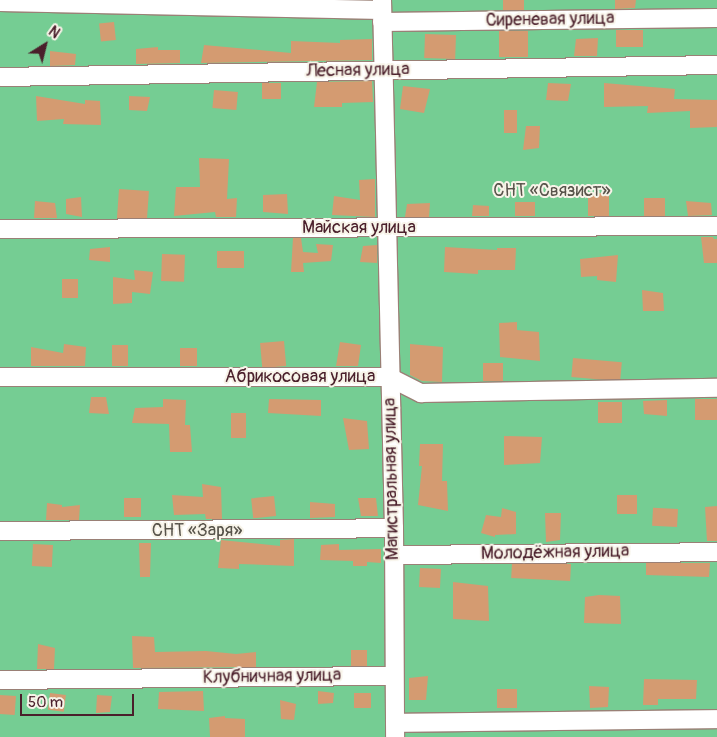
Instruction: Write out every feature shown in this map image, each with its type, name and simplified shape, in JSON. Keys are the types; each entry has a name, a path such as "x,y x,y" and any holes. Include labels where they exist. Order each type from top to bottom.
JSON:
{"street":[{"name":"Сиреневая улица","path":"0,2 717,18"},
{"name":"Магистральная улица","path":"382,10 385,70 389,377 394,528 395,730"},
{"name":"Лесная улица","path":"0,77 717,65"},
{"name":"Майская улица","path":"0,229 387,229 717,226"},
{"name":"Абрикосовая улица","path":"0,377 389,377 421,393 717,388"},
{"path":"0,532 394,528"},
{"name":"Молодёжная улица","path":"394,555 717,552"},
{"name":"Клубничная улица","path":"0,680 394,676"},
{"path":"395,730 717,719"}],"green space":[{"path":"0,0 717,0 717,737 0,737"}],"building":[{"path":"503,0 524,0 524,10 503,10"},
{"path":"615,0 636,0 635,8 615,9"},
{"path":"114,22 116,40 101,41 99,24"},
{"path":"616,30 643,30 643,47 616,47"},
{"path":"499,31 528,31 528,57 499,57"},
{"path":"425,34 456,35 455,59 424,58"},
{"path":"598,38 597,56 574,56 576,39"},
{"path":"372,39 372,60 201,63 204,45 291,53 291,41 340,43 340,40"},
{"path":"158,47 158,50 180,50 180,63 136,64 136,49"},
{"path":"50,51 76,54 75,65 50,66"},
{"path":"372,81 373,102 342,103 342,107 314,107 317,82"},
{"path":"262,83 281,83 281,99 262,99"},
{"path":"548,83 571,84 568,101 546,100"},
{"path":"604,83 675,89 674,99 717,100 717,127 690,128 690,111 647,113 648,106 604,107"},
{"path":"403,86 430,89 424,113 400,109"},
{"path":"214,90 238,92 236,110 212,108"},
{"path":"36,96 85,104 85,100 100,101 101,125 63,124 64,119 37,121"},
{"path":"129,96 150,97 147,111 129,110"},
{"path":"504,110 517,110 517,133 504,133"},
{"path":"526,126 540,126 539,148 523,150"},
{"path":"199,158 229,159 227,199 237,198 236,217 216,217 215,212 174,216 176,187 200,187"},
{"path":"375,179 375,217 332,215 334,196 360,200 359,180"},
{"path":"119,189 149,191 147,220 117,218"},
{"path":"588,193 609,193 609,216 588,216"},
{"path":"287,194 288,214 263,212 263,195"},
{"path":"81,197 82,217 66,214 66,199"},
{"path":"644,198 665,198 665,216 644,216"},
{"path":"35,201 55,203 57,218 34,218"},
{"path":"686,201 711,203 712,215 688,216"},
{"path":"515,202 535,202 535,216 515,216"},
{"path":"430,203 429,217 405,217 407,204"},
{"path":"473,205 489,206 489,216 472,216"},
{"path":"701,237 717,239 717,263 704,263"},
{"path":"293,238 301,238 303,252 318,253 316,244 333,245 331,261 303,263 304,272 291,272"},
{"path":"377,245 377,263 360,262 363,246"},
{"path":"110,247 110,262 89,260 90,249"},
{"path":"445,247 497,250 497,248 516,248 515,270 478,270 478,274 444,272"},
{"path":"217,251 244,251 244,268 217,268"},
{"path":"162,254 185,255 184,282 161,281"},
{"path":"618,255 616,282 597,280 597,276 581,277 580,259"},
{"path":"134,270 153,272 150,294 132,292 132,303 113,304 113,277 135,280"},
{"path":"62,279 78,279 78,298 62,298"},
{"path":"642,290 663,293 664,311 643,311"},
{"path":"517,322 517,330 539,332 540,361 500,357 499,323"},
{"path":"284,341 286,366 262,368 260,343"},
{"path":"340,342 361,345 358,366 336,366"},
{"path":"64,344 86,347 85,366 31,366 31,347 63,353"},
{"path":"410,344 443,347 442,382 422,381 410,375"},
{"path":"112,345 128,345 128,366 112,366"},
{"path":"180,348 197,348 197,366 180,366"},
{"path":"573,358 622,362 620,381 571,377"},
{"path":"483,363 503,363 503,381 483,381"},
{"path":"91,397 106,397 109,414 89,413"},
{"path":"163,399 186,400 185,425 190,425 192,452 170,452 169,424 132,423 135,408 163,407"},
{"path":"269,399 321,400 321,416 268,413"},
{"path":"695,399 717,399 717,420 695,420"},
{"path":"667,400 667,416 644,414 643,401"},
{"path":"598,402 622,402 622,423 598,423"},
{"path":"231,413 246,413 246,438 231,438"},
{"path":"343,418 367,421 369,449 349,450"},
{"path":"504,436 542,437 540,463 504,465"},
{"path":"420,444 443,444 442,481 447,481 448,511 418,505 422,466 419,466"},
{"path":"202,484 221,487 222,519 206,519 205,514 174,515 172,495 203,497"},
{"path":"617,495 637,495 637,514 617,514"},
{"path":"274,496 276,516 253,518 251,498"},
{"path":"124,498 141,498 141,517 124,517"},
{"path":"358,498 376,498 378,516 361,516"},
{"path":"310,502 335,504 335,517 310,518"},
{"path":"47,503 62,505 62,507 80,505 79,520 46,520"},
{"path":"717,506 717,541 707,541 705,507"},
{"path":"502,508 516,512 516,534 495,535 495,537 481,533 486,515 501,517"},
{"path":"653,508 678,509 677,527 652,526"},
{"path":"545,513 561,513 560,540 546,542"},
{"path":"294,539 294,566 239,564 239,569 218,568 221,540 280,546 280,540"},
{"path":"139,543 151,543 150,577 140,577"},
{"path":"33,544 53,545 52,567 32,566"},
{"path":"339,544 339,550 381,549 381,563 367,562 367,566 353,566 353,561 320,560 321,545"},
{"path":"512,561 571,564 570,581 511,578"},
{"path":"646,563 710,563 709,577 646,575"},
{"path":"420,568 441,569 440,588 419,587"},
{"path":"453,582 488,586 489,621 453,619"},
{"path":"599,595 620,596 621,624 584,623 585,597"},
{"path":"132,636 154,637 155,652 206,651 236,654 256,652 256,667 133,668"},
{"path":"38,644 55,648 54,669 37,669"},
{"path":"351,650 367,650 367,666 351,666"},
{"path":"428,676 426,700 409,700 409,678"},
{"path":"644,679 697,680 696,699 658,699 658,705 643,705"},
{"path":"589,686 609,687 608,707 590,708"},
{"path":"497,689 517,689 517,708 497,708"},
{"path":"203,691 204,711 158,709 159,692"},
{"path":"318,691 334,693 333,703 318,704"},
{"path":"50,693 66,695 64,712 48,710"},
{"path":"354,693 371,693 371,708 354,708"},
{"path":"0,695 16,696 15,715 0,714"},
{"path":"97,695 112,696 110,712 96,713"},
{"path":"280,700 296,704 294,720 281,719"},
{"path":"225,716 225,718 245,719 245,737 210,737 209,718"}],"park label":[{"name":"СНТ «Связист»","path":"552,191"},
{"name":"СНТ «Заря»","path":"197,531"}]}
